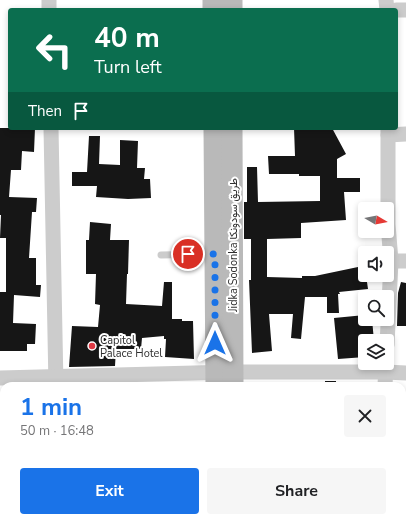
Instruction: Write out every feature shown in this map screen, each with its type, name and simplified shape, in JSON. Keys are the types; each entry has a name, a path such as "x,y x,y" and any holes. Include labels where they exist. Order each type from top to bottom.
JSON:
{"main road":[{"name":"Jidka Sodonka طريق سودونكا","path":"214,130 215,254 224,379"},
{"name":"Jidka Sodonka طريق سودونكا","path":"224,379 232,130"}],"street":[{"path":"51,130 56,381"},
{"path":"389,334 399,261 388,224 388,132 406,134"},
{"path":"0,378 56,381 224,379 406,373"}],"lane":[{"path":"161,255 215,254"}],"building":[{"path":"0,128 8,128 8,130 35,130 34,152 22,151 21,170 11,170 9,197 37,198 36,212 32,212 29,258 36,258 36,285 41,285 40,297 14,295 13,323 36,324 35,344 27,344 27,351 0,351 0,292 6,292 6,238 0,238"},
{"path":"294,130 333,130 346,154 337,159 337,178 360,178 360,192 344,192 346,220 301,223 301,238 267,239 267,277 302,278 302,276 315,276 358,267 358,282 367,282 368,289 339,292 339,313 327,313 327,297 305,297 301,339 291,338 293,314 269,314 272,351 252,353 249,280 251,280 251,239 244,239 244,202 247,202 247,167 257,167 258,202 320,201 320,176 269,174 268,156 295,156"},
{"path":"89,136 100,136 99,164 120,165 120,140 138,141 137,168 145,168 144,179 150,179 151,198 128,199 96,197 97,186 72,186 72,172 87,172"},
{"path":"90,222 111,224 110,240 129,240 126,304 162,306 164,282 172,282 172,319 193,321 194,359 165,357 166,339 164,339 164,336 142,338 141,349 116,349 115,366 69,367 72,326 98,327 100,305 95,304 96,274 86,274 86,240 89,240"},
{"path":"401,282 406,283 406,326 397,326 398,293"},
{"path":"358,316 358,326 373,326 373,334 358,334 358,358 338,359 334,318"},
{"path":"325,381 336,381 336,382"}],"place":[{"name":"Capitol Palace Hotel","path":"92,346"}],"route":[{"path":"188,254 215,254 215,343"}]}
